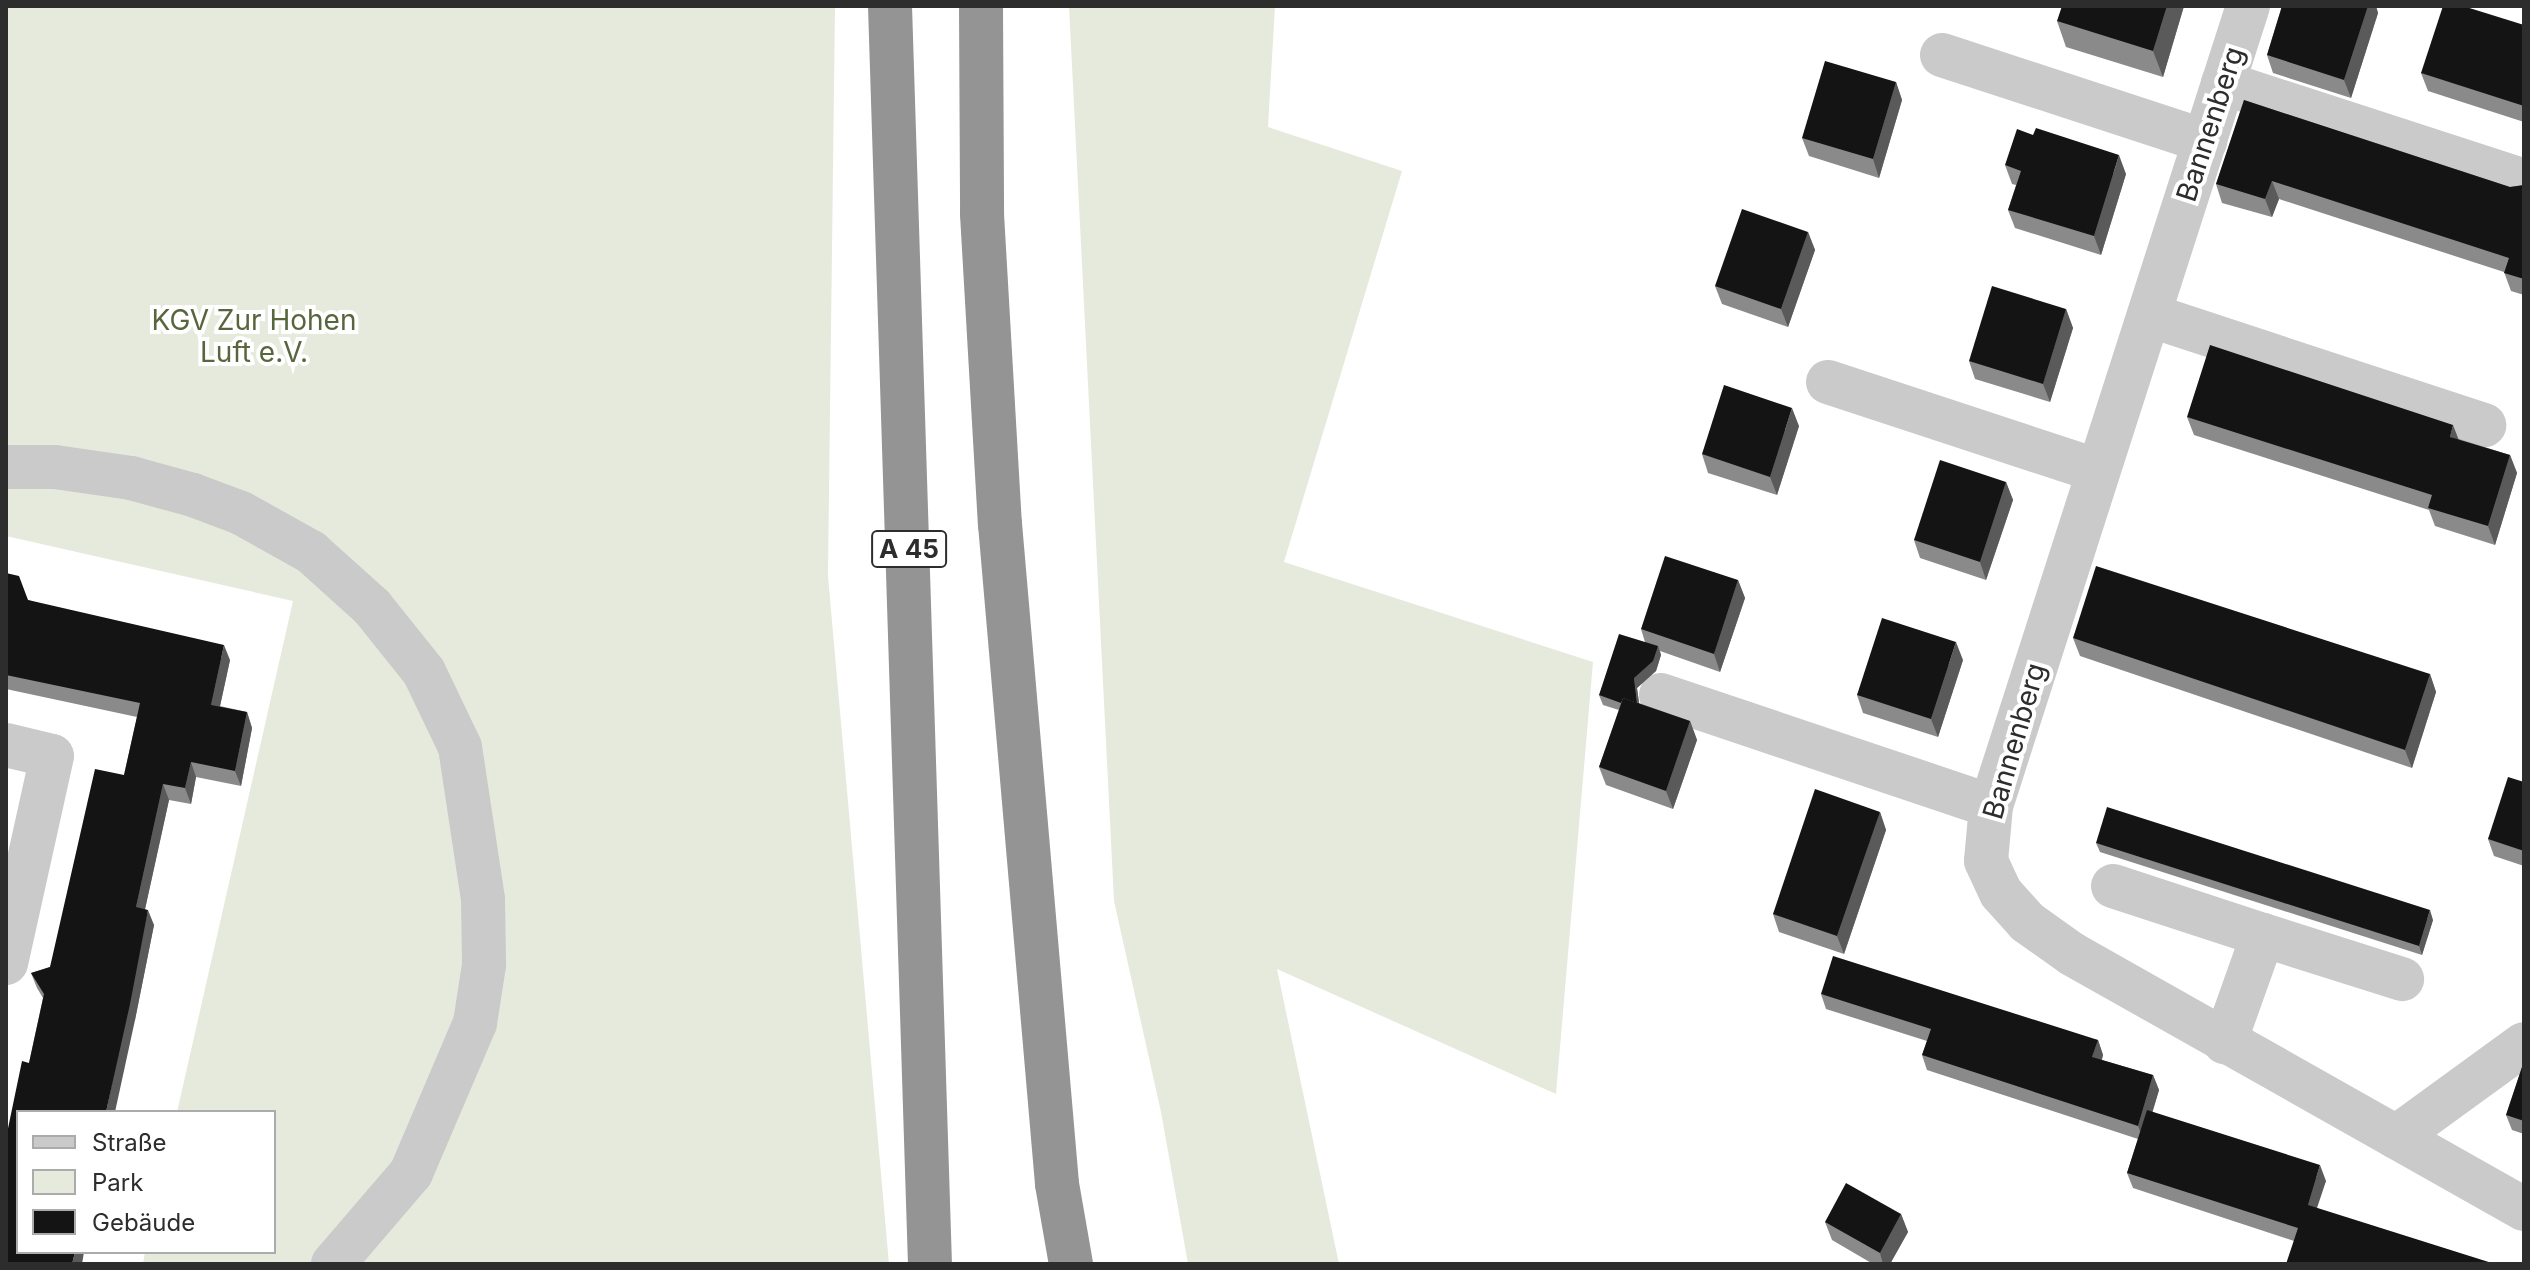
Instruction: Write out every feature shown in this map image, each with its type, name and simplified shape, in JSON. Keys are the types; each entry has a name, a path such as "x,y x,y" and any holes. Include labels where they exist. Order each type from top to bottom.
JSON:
{"highway":[{"name":"A 45","path":"890,6 927,1092 960,1264"},
{"path":"981,6 982,214 1000,524 1057,1184 1071,1264"},
{"path":"927,1092 930,1264"}],"street":[{"name":"Bannenberg","path":"2248,6 1991,806 1986,861 2001,893 2027,922 2072,954 2524,1209"},
{"path":"1942,55 2205,141"},
{"path":"2223,83 2524,181"},
{"path":"2149,315 2484,425"},
{"path":"1828,382 2098,471"},
{"path":"6,467 55,467 131,478 193,495 241,513 311,552 372,607 424,672 460,747 483,899 484,965 475,1023 411,1173 333,1264"},
{"path":"1661,695 1991,806"},
{"path":"6,745 52,756 6,963"},
{"path":"2113,886 2402,979"},
{"path":"2225,1042 2263,935"},
{"path":"2396,1137 2524,1044"}],"green space":[{"name":"KGV Zur Hohen Luft e.V.","path":"6,6 835,6 828,576 889,1264 143,1264 145,1254 276,1254 276,1110 177,1110 293,601 6,536"},
{"path":"1069,6 1275,6 1268,127 1402,171 1284,562 1593,662 1556,1094 1277,969 1339,1264 1188,1264 1161,1112 1114,901"}],"building":[{"path":"2062,6 2167,6 2153,51 2057,21"},
{"path":"2282,6 2368,6 2344,80 2267,55"},
{"path":"2443,6 2463,6 2524,25 2524,106 2421,73"},
{"path":"1825,61 1896,82 1873,159 1802,138"},
{"path":"2244,100 2510,187 2524,185 2524,279 2504,273 2509,258 2272,181 2265,199 2216,184"},
{"path":"2036,128 2119,155 2094,236 2008,210 2021,171 2005,165 2017,129 2033,135"},
{"path":"1742,209 1808,232 1781,309 1715,286"},
{"path":"1992,286 2066,309 2043,384 1969,361"},
{"path":"2210,345 2453,425 2450,437 2510,455 2488,526 2428,508 2432,495 2187,417"},
{"path":"1724,385 1792,408 1770,477 1702,454"},
{"path":"1940,460 2006,482 1980,562 1914,540"},
{"path":"1665,556 1738,580 1714,654 1641,629"},
{"path":"2096,566 2430,674 2405,750 2073,638"},
{"path":"6,573 19,576 28,600 224,645 211,705 247,712 235,771 191,762 185,788 163,784 136,907 148,910 106,1110 16,1110 16,1254 74,1254 72,1264 6,1264 6,1138 22,1061 29,1063 44,994 31,973 50,967 95,769 124,775 140,703 6,675"},
{"path":"1882,618 1956,642 1931,719 1857,695"},
{"path":"1619,634 1658,646 1653,661 1634,678 1637,703 1623,698 1621,703 1599,695"},
{"path":"1623,698 1690,721 1666,791 1599,767"},
{"path":"2508,777 2524,782 2524,851 2488,839"},
{"path":"1815,789 1880,812 1837,936 1773,914"},
{"path":"2107,807 2430,910 2419,946 2096,843"},
{"path":"1833,956 2098,1040 2092,1057 2153,1075 2138,1126 1922,1055 1931,1029 1821,994"},
{"path":"2524,1061 2524,1121 2506,1115"},
{"path":"2147,1110 2320,1165 2308,1205 2495,1264 2286,1264 2298,1228 2127,1173"},
{"path":"1846,1183 1901,1214 1880,1253 1825,1222"}]}
